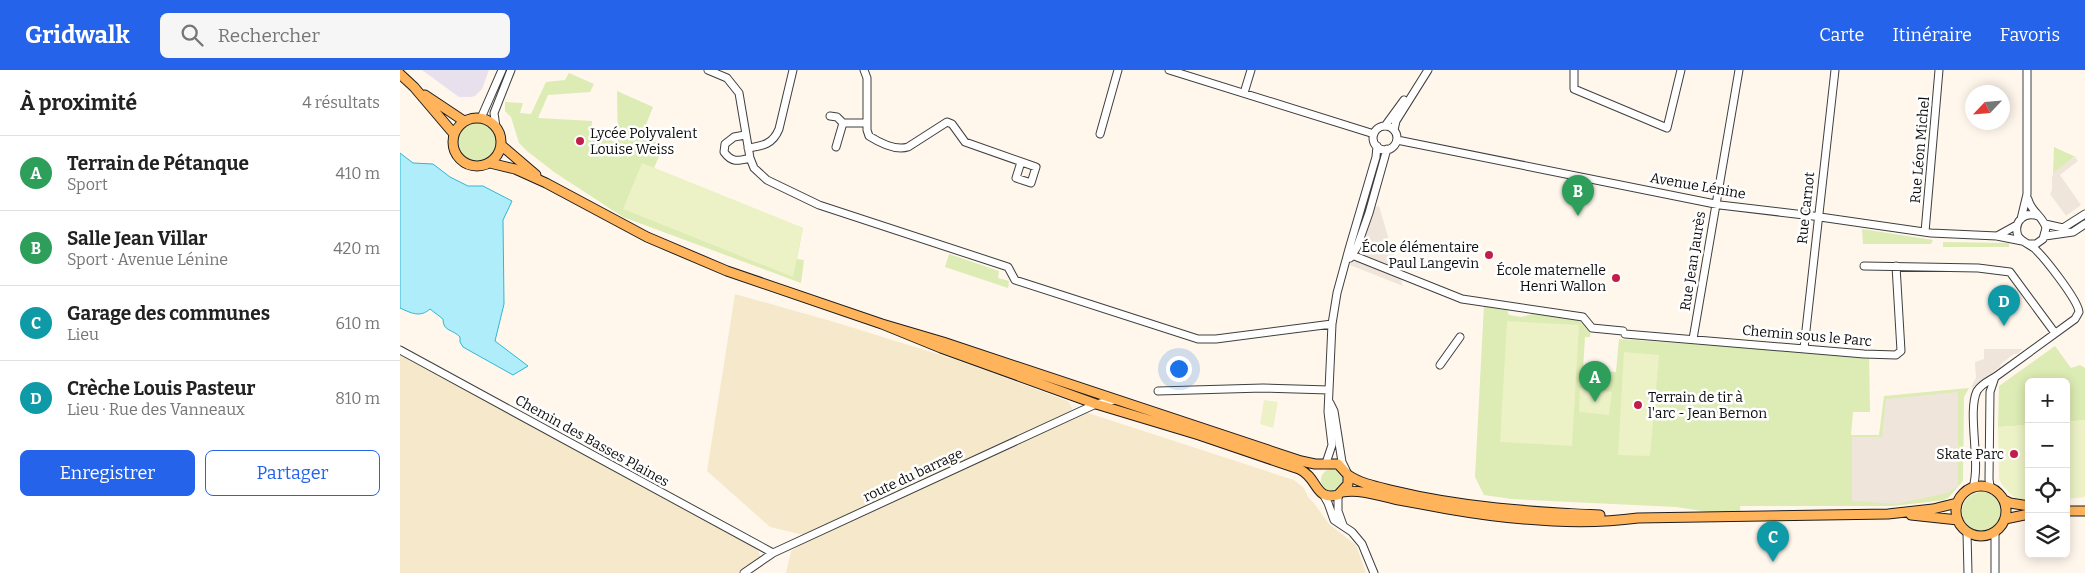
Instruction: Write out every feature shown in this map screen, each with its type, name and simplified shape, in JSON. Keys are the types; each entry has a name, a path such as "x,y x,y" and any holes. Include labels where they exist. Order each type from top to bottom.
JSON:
{"main road":[{"path":"400,74 414,87 454,134"},
{"path":"414,87 464,121"},
{"path":"472,118 481,118 489,121 496,127 501,136 501,145 498,154 490,163 479,167 463,163 454,150 454,134 464,121 472,118"},
{"path":"501,145 546,183"},
{"path":"490,163 515,169 546,183 647,237 728,271 882,324 943,342 1301,461 1338,464 1367,484 1443,501 1503,508 1638,518 1888,514 1933,509 1958,503"},
{"path":"882,324 941,348 1096,404 1200,435 1299,469 1314,481 1322,494 1333,496 1362,492 1456,510 1533,519 1618,521 1638,518"},
{"path":"1314,481 1317,471 1325,464"},
{"path":"1340,494 1348,484 1347,472"},
{"path":"1981,486 1990,488 1998,492 2004,500 2006,508 2005,519 1995,532 1982,536 1967,533 1958,520 1956,512 1962,495 1972,488 1981,486"},
{"path":"2004,500 2025,505"},
{"path":"2070,506 2085,506"},
{"path":"2070,512 2085,511"},
{"path":"1888,514 1958,520"},
{"path":"2005,519 2025,515"}],"street":[{"path":"481,118 502,70"},
{"path":"496,127 494,113 511,70"},
{"path":"708,70 727,78 739,93 748,148 754,168 760,175 800,197 1008,266 1015,280 1198,339 1216,339 1332,324"},
{"path":"748,148 762,147 775,138 779,129 793,70"},
{"path":"864,70 867,78 866,123 869,136 880,142 902,149 948,122 952,124 965,142 1021,162"},
{"path":"1100,134 1118,70"},
{"path":"1169,70 1187,73 1374,134"},
{"path":"1244,93 1251,70"},
{"path":"1344,270 1369,213 1387,150 1395,145 1397,140 1394,130 1396,121 1428,70"},
{"path":"1574,70 1574,89 1667,128 1681,70"},
{"name":"Rue Jean Jaurès","path":"1692,339 1739,70"},
{"name":"Rue Carnot","path":"1804,348 1817,216 1835,70"},
{"name":"Rue Léon Michel","path":"1925,232 1939,70"},
{"path":"1972,488 1976,394 1982,385 2075,320 2078,308 2045,260 2017,234 2027,194 2027,70"},
{"path":"1385,126 1394,112 1411,96"},
{"path":"830,116 837,118 843,123 866,123"},
{"path":"836,148 843,123"},
{"path":"1387,150 1377,146 1373,140 1374,134 1378,128 1385,126 1394,130"},
{"path":"746,135 734,137 725,144 724,152 736,162 750,158"},
{"name":"Avenue Lénine","path":"1397,140 1715,204 1817,216 1925,232 1997,236 2025,242"},
{"path":"1325,464 1332,445 1328,421 1329,390 1332,324 1337,293 1376,157 1377,146"},
{"path":"2027,194 2030,207 2046,224 2063,228 2085,214"},
{"path":"1997,236 2010,230 2030,214 2038,216"},
{"path":"2045,260 2041,245 2046,224"},
{"path":"2025,242 2036,244 2044,238 2073,232 2085,224"},
{"name":"Chemin sous le Parc","path":"1352,255 1462,299 1583,317 1592,328 1624,333 1896,355 1901,351 1896,266"},
{"path":"1864,266 1991,268 2010,272 2055,333"},
{"path":"1440,365 1460,337"},
{"name":"Chemin des Basses Plaines","path":"400,350 773,553"},
{"path":"1990,488 1990,392 1995,377"},
{"path":"1158,391 1263,388 1329,390"},
{"name":"route du barrage","path":"744,573 773,553 1096,404 1115,400"},
{"path":"1329,401 1334,411 1340,455 1347,472"},
{"path":"1322,494 1328,503 1334,520 1358,538 1362,544 1374,573"},
{"path":"1340,494 1338,511 1343,526"},
{"path":"1995,532 1995,573"},
{"path":"1967,533 1968,573"}],"shaded area":[{"path":"422,70 489,70 482,89 475,96 459,97"},
{"path":"2075,157 2078,161 2060,175 2081,205 2066,216 2050,194 2052,190 2052,177 2055,171"},
{"path":"1379,206 1403,286 1350,265 1362,246 1375,207"},
{"path":"735,294 957,360 1068,401 1072,408 1071,412 804,535 770,527 707,471"},
{"path":"1984,349 2023,349 1972,388 1976,378 1975,362 1984,359"},
{"path":"400,350 757,546 761,559 740,573 400,573"},
{"path":"1958,392 1958,486 1947,493 1896,504 1852,501 1852,437 1882,437 1886,399"},
{"path":"1082,411 1294,480 1304,488 1308,497 1329,524 1356,545 1366,573 786,573 791,551 812,538"}],"green space":[{"path":"569,73 594,84 590,92 548,95 538,118 592,121 591,134 618,143 617,91 653,107 641,137 664,145 654,168 803,228 797,259 804,260 801,283 623,217 554,172 527,151 519,143 511,117 505,111 505,102 523,103 520,113 531,114 546,82 565,80"},
{"path":"477,123 488,126 494,132 497,143 494,154 488,160 477,163 466,160 460,154 457,143 460,132 466,126"},
{"path":"2054,147 2078,158 2074,157 2053,175"},
{"path":"642,163 803,228 793,277 623,209"},
{"path":"1862,229 1933,240 1931,244 1863,244"},
{"path":"1943,242 2009,243 2009,247 1943,247"},
{"path":"949,254 999,271 998,278 1009,281 1008,288 945,267"},
{"path":"1484,304 1506,307 1509,315 1522,317 1539,312 1581,319 1591,329 1590,337 1585,337 1583,370 1616,372 1619,339 1869,356 1870,412 1853,412 1851,435 1879,435 1884,396 1969,388 1964,397 1963,481 1944,500 1894,506 1740,506 1741,517 1676,507 1511,499 1484,495 1475,477"},
{"path":"1507,321 1579,325 1572,446 1500,442"},
{"path":"2055,346 2071,368 2080,365 2085,368 2085,420 2070,422 2070,378 2025,378 2025,425 1998,427 1999,386"},
{"name":"Terrain de tir à l'arc - Jean Bernon","path":"1624,352 1659,355 1650,456 1618,455"},
{"path":"1580,388 1612,392 1609,415 1579,412"},
{"path":"1264,400 1278,402 1273,428 1260,424"},
{"path":"2085,420 2085,497 2070,499 2070,423"},
{"name":"Skate Parc","path":"2025,425 2025,502 2011,495 1999,479 1998,427"},
{"path":"1332,469 1342,476 1343,480 1336,490 1332,491 1322,484 1321,480 1328,470"},
{"path":"1986,492 1993,495 1999,501 2002,512 2001,520 1993,529 1986,532 1978,532 1971,529 1963,520 1962,508 1965,501 1974,493"}],"water":[{"path":"400,153 413,163 433,164 450,177 468,186 483,186 512,201 503,220 504,304 495,341 528,366 513,375 463,347 460,337 447,328 443,323 443,319 430,309 419,314 400,308"}],"place":[{"name":"Lycée Polyvalent Louise Weiss","path":"580,141"},
{"name":"Salle Jean Villar","path":"1578,216"},
{"name":"École élémentaire Paul Langevin","path":"1489,255"},
{"name":"École maternelle Henri Wallon","path":"1616,278"},
{"name":"Crèche Louis Pasteur","path":"2004,326"},
{"name":"Terrain de Pétanque","path":"1595,402"},
{"name":"Terrain de tir à l'arc - Jean Bernon","path":"1638,405"},
{"name":"Skate Parc","path":"2014,454"},
{"name":"Garage des communes","path":"1773,562"}]}
